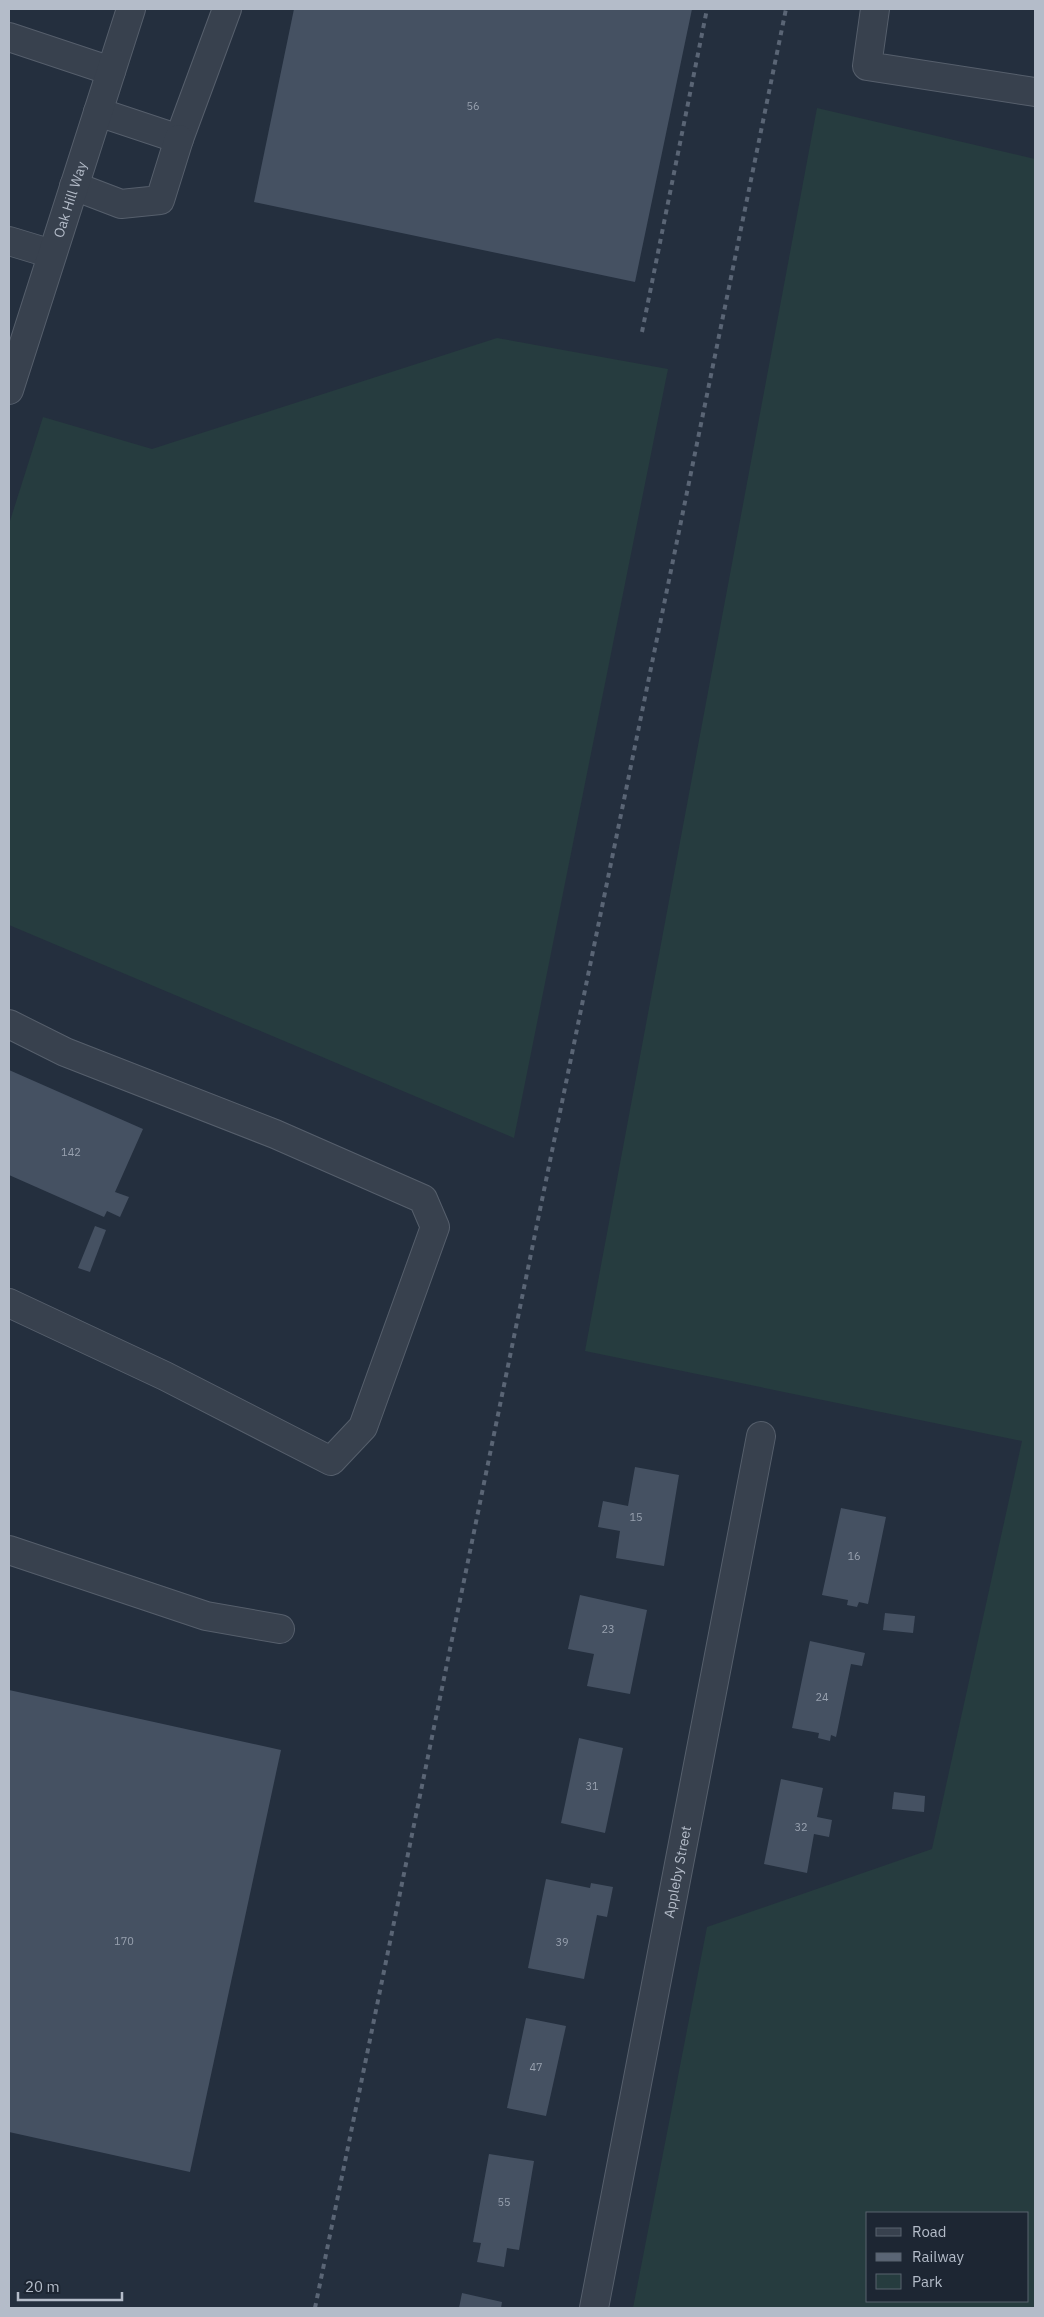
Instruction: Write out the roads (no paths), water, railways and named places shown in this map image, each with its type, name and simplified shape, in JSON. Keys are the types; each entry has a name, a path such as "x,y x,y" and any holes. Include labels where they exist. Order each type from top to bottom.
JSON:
{"street":[{"name":"Oak Hill Way","path":"9,390 131,9"},
{"path":"74,186 121,204 160,200 227,9"},
{"path":"875,9 867,66 1035,92"},
{"path":"9,37 111,71"},
{"path":"98,112 180,139"},
{"path":"9,241 52,254"},
{"path":"9,1024 65,1052 275,1134 423,1199 435,1227 363,1427 331,1461 165,1376 9,1303"},
{"name":"Appleby Street","path":"594,2308 761,1436"},
{"path":"9,1550 206,1616 280,1629"}],"railway":[{"path":"642,332 707,9"},
{"path":"315,2308 786,9"}]}
